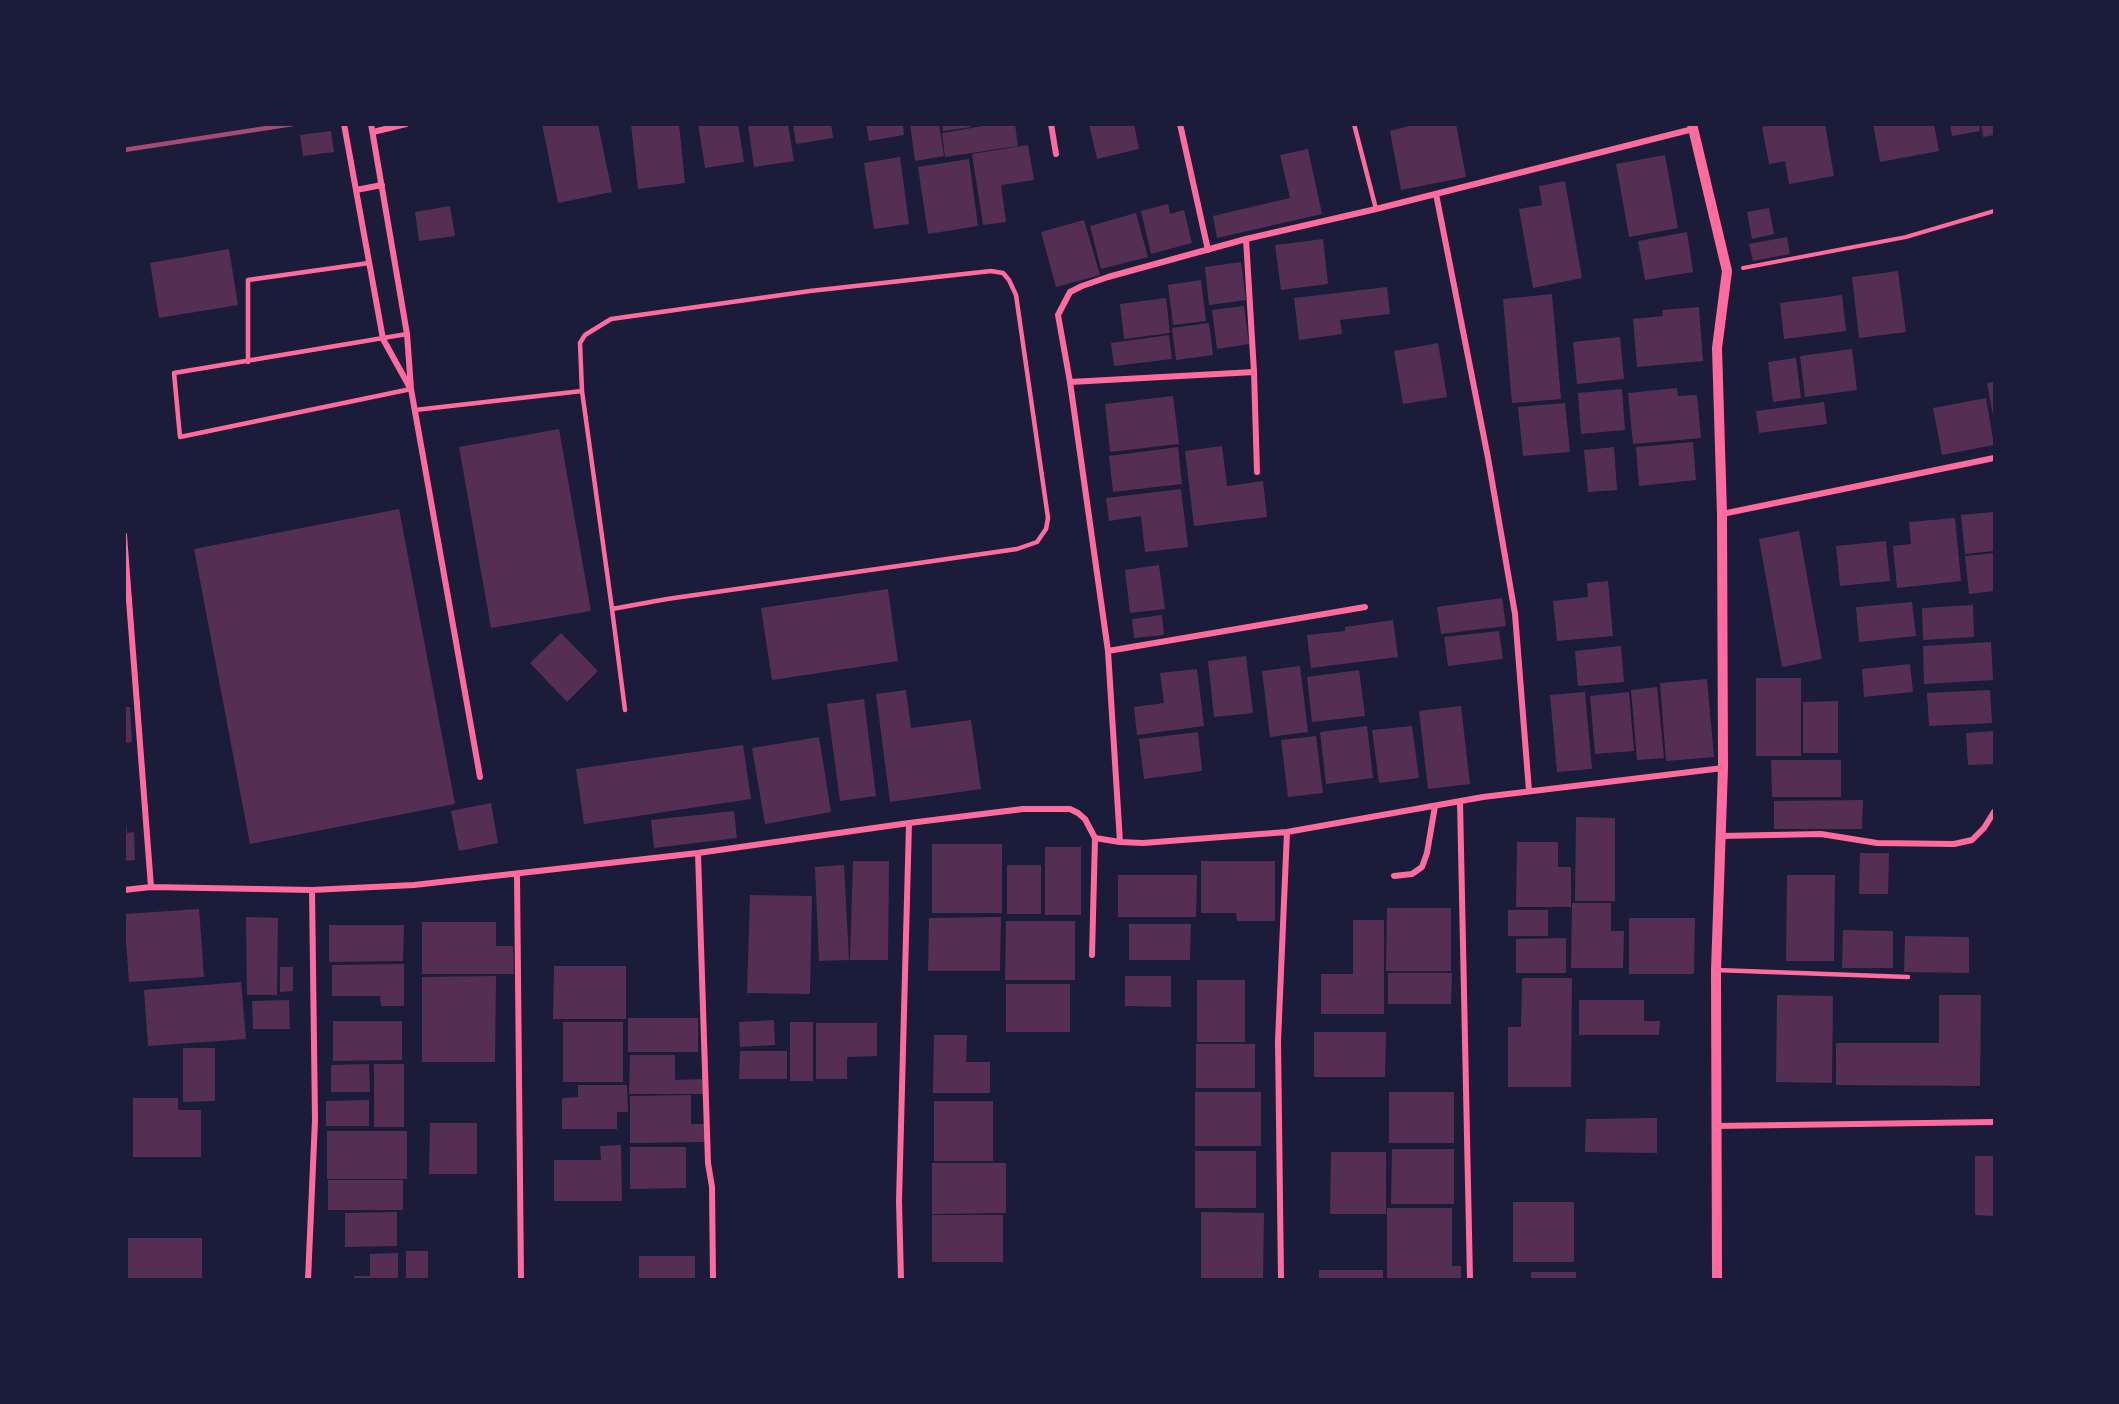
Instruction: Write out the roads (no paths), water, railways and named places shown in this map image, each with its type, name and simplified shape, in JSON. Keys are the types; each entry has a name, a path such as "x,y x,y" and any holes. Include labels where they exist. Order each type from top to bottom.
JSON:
{"street":[{"path":"344,124 383,339 411,389"},
{"path":"406,124 372,128 406,334 411,389 480,777"},
{"path":"1051,124 1056,154"},
{"path":"1180,124 1208,250"},
{"path":"1120,842 1108,651 1070,382 1058,315 1070,292 1108,277 1246,239 1436,194 1693,127 1727,271 1717,348 1722,514 1723,768 1716,970 1717,1280"},
{"path":"356,190 382,185"},
{"path":"1436,194 1486,446 1515,614 1529,791"},
{"path":"1246,239 1257,472"},
{"path":"1070,382 1254,372"},
{"path":"1722,514 1995,458"},
{"path":"124,535 151,887"},
{"path":"1108,651 1365,606"},
{"path":"1095,838 1143,843 1287,832 1460,801 1723,768"},
{"path":"1460,801 1470,1280"},
{"path":"1394,876 1412,874 1422,867 1427,853 1435,806"},
{"path":"124,890 151,887 312,890 414,885 698,853 1023,809 1071,808 1085,819 1095,838 1092,955"},
{"path":"1721,836 1821,834 1877,843 1954,843 1972,840 1995,812"},
{"path":"901,1280 898,1201 909,823"},
{"path":"1281,1280 1278,1041 1287,832"},
{"path":"698,853 708,1163 712,1187 713,1280"},
{"path":"517,875 520,1280"},
{"path":"308,1280 315,1120 312,890"},
{"path":"1716,1126 1995,1122"}],"lane":[{"path":"1354,124 1376,208"},
{"path":"248,362 248,280 369,263"},
{"path":"612,609 667,598 1017,549 1037,542 1046,529 1048,518 1016,295 1009,280 1003,273 991,271 810,291 610,319 585,335 580,343 582,391 612,609 626,710"},
{"path":"406,334 174,374 180,437 411,389"},
{"path":"415,410 582,391"},
{"path":"1716,970 1908,977"}],"railway":[{"path":"124,150 293,124"}]}
